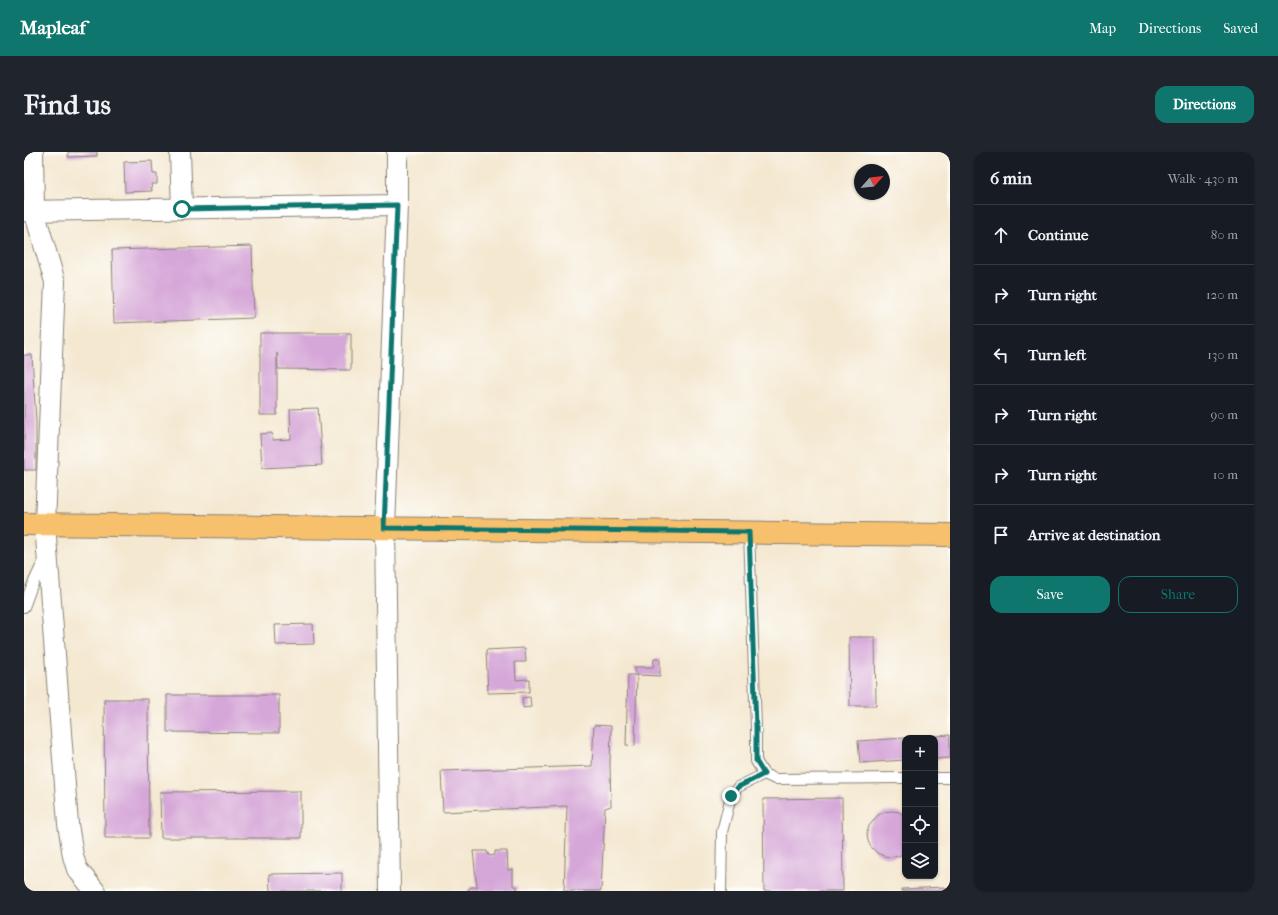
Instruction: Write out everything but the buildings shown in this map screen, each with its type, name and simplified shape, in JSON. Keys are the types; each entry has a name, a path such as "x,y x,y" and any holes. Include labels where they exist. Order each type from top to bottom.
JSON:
{"main road":[{"path":"24,524 950,535"}],"street":[{"path":"33,152 29,211 55,282 46,524 68,824 72,856 77,869 95,891"},
{"path":"180,152 182,209"},
{"path":"390,891 384,528 397,205 397,152"},
{"path":"29,211 397,205"}],"lane":[{"path":"749,532 756,720 756,761 764,774 775,779 902,778"},
{"path":"24,607 31,588 48,553"},
{"path":"721,891 722,832 731,796 738,787 764,774"},
{"path":"938,778 950,778"}],"route":[{"path":"182,209 397,205 384,528 749,532 756,761 764,774 738,787 731,796"}]}
